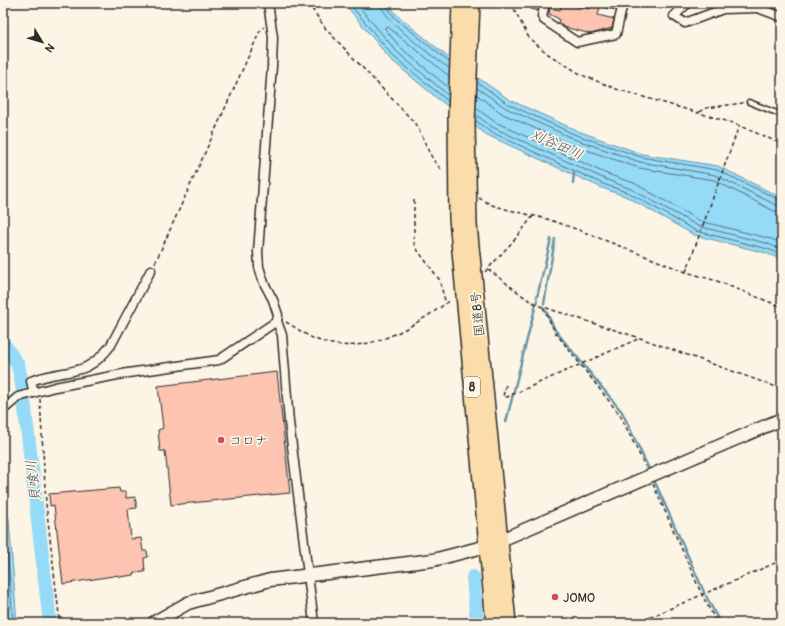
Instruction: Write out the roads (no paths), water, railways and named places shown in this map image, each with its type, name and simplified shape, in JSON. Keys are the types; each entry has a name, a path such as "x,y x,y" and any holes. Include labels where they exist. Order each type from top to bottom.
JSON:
{"highway":[{"name":"国道8号","path":"460,3 461,155 459,251 493,543 508,623"},
{"name":"国道8号","path":"461,155 472,3"},
{"name":"国道8号","path":"493,543 494,623"}],"street":[{"path":"268,3 272,22 272,66 258,252 259,267 264,283 276,307 278,315 277,321 282,335 289,422 314,623"},
{"path":"546,3 542,16 544,20 577,42 616,34 623,5 607,3"},
{"path":"688,3 674,16 686,23 723,9 760,6 782,17"},
{"path":"34,392 31,381 83,369 104,355 111,345 151,270"},
{"path":"3,410 18,398 34,392 128,373 219,360 277,321"},
{"path":"153,623 188,603 270,580 433,560 493,543 782,419"}],"lane":[{"path":"748,102 782,115"}],"water":[{"name":"刈谷田川","path":"344,3 388,3 397,15 449,58 510,100 578,131 642,154 718,166 782,198 782,260 766,253 694,235 627,197 602,188 487,135 438,99 390,59"},
{"path":"3,501 9,519 17,623 3,623"}],"waterway":[{"path":"573,183 574,172"},
{"path":"537,297 551,239"},
{"path":"544,304 555,239"},
{"path":"506,422 537,300"},
{"path":"546,311 555,330 622,412 649,469"},
{"name":"貝喰川","path":"3,343 18,365 22,384 50,623"},
{"path":"654,480 704,592"},
{"path":"473,577 477,623"},
{"path":"706,596 720,623"}],"place":[{"name":"コロナ","path":"221,440"},
{"name":"JOMO","path":"555,597"}]}
